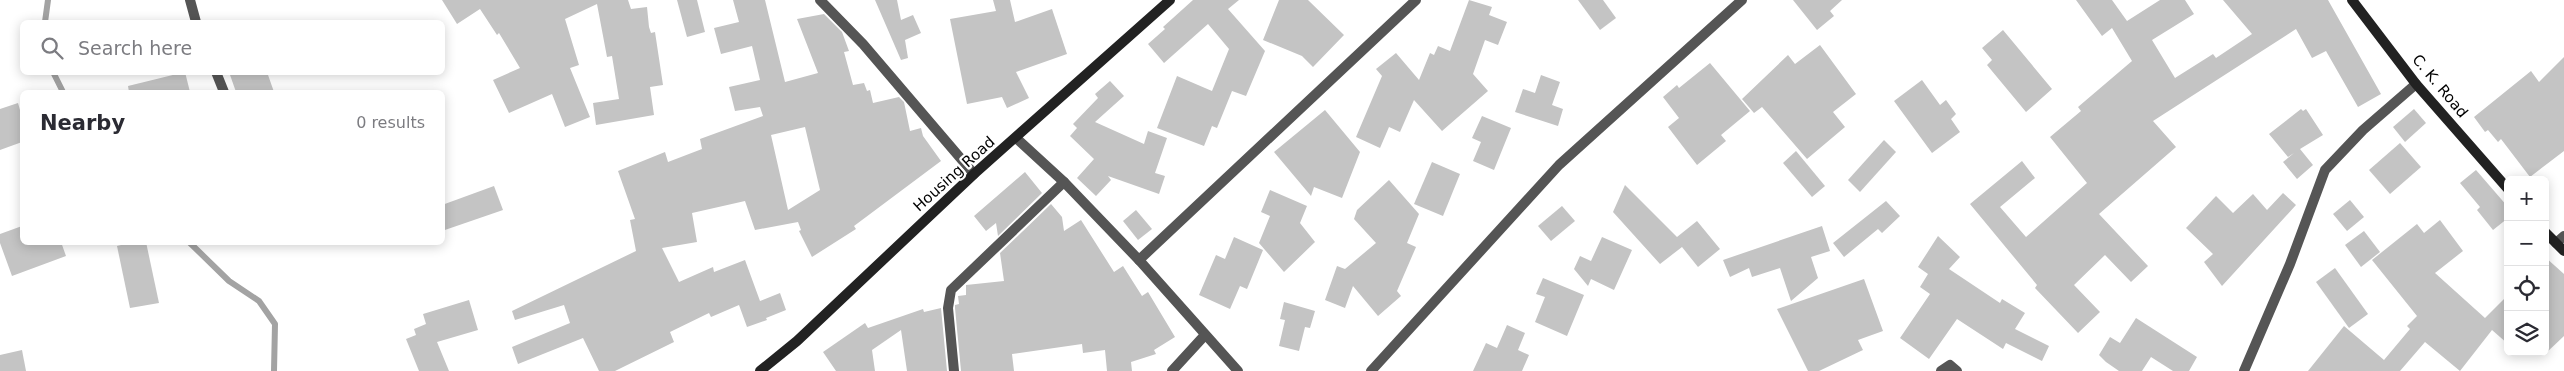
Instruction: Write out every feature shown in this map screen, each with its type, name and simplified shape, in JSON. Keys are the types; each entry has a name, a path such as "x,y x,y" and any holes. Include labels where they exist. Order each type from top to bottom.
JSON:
{"street":[{"path":"190,0 195,20"},
{"path":"820,0 863,44 974,174"},
{"name":"Housing Road","path":"760,371 796,341 974,174 1170,0"},
{"path":"1139,260 1416,0"},
{"path":"1370,371 1559,165 1742,0"},
{"name":"C. K. Road","path":"2352,0 2416,84 2504,184"},
{"path":"217,75 223,90"},
{"path":"2244,371 2290,264 2325,170 2363,130 2416,84"},
{"path":"1016,138 1064,182 1139,260 1238,371"},
{"path":"954,371 948,308 951,290 1064,182"},
{"path":"2560,239 2564,251"},
{"path":"1172,371 1205,335"},
{"path":"1941,371 1950,365 1957,371"}],"building":[{"path":"442,0 628,0 631,9 647,7 649,27 651,33 655,32 663,85 650,87 654,115 596,125 593,103 619,99 612,56 607,57 597,4 565,19 579,65 570,68 590,117 565,127 552,94 509,113 493,80 520,68 499,33 497,35 480,9 457,24"},
{"path":"677,0 697,0 705,32 687,37"},
{"path":"733,0 765,0 785,82 818,73 797,19 824,14 842,32 849,51 844,52 853,85 864,83 867,91 870,90 873,103 899,97 904,102 910,131 921,128 923,136 941,161 854,226 856,229 812,257 799,231 801,230 798,222 755,230 745,201 692,213 697,242 662,248 679,282 713,267 714,272 745,260 760,301 780,293 786,310 766,318 767,320 747,327 739,305 711,317 709,313 670,332 674,342 615,371 599,371 583,338 518,364 512,347 570,323 564,305 515,320 512,311 636,251 630,220 635,219 618,171 665,152 668,162 702,149 700,139 763,116 760,107 735,111 729,87 760,80 752,46 721,54 714,28 739,22","holes":["805,127 820,190 788,210 771,135"]},
{"path":"875,0 897,0 901,20 913,15 921,33 905,40 908,58 901,60"},
{"path":"993,0 1010,0 1015,22 1052,9 1067,54 1016,72 1029,98 1007,108 1002,97 967,104 950,19 996,11"},
{"path":"1193,0 1239,0 1228,9 1265,51 1246,96 1232,91 1217,128 1212,126 1204,146 1157,128 1177,76 1212,91 1229,49 1208,24 1164,63 1148,44 1165,29 1163,27"},
{"path":"1279,0 1308,0 1344,35 1313,67 1302,56 1263,40"},
{"path":"1469,0 1492,7 1489,15 1507,22 1498,45 1485,40 1473,74 1488,91 1442,131 1414,100 1400,132 1389,127 1380,148 1356,137 1382,76 1376,69 1396,53 1419,80 1430,53 1434,55 1438,46 1450,51"},
{"path":"1578,0 1603,0 1616,18 1600,30"},
{"path":"1793,0 1842,0 1830,11 1834,16 1817,30"},
{"path":"2076,0 2112,0 2127,21 2160,0 2185,0 2194,14 2152,40 2175,78 2213,54 2216,58 2252,34 2223,0 2328,0 2381,94 2358,107 2326,51 2312,58 2296,29 2153,121 2176,147 2099,214 2148,266 2131,282 2105,255 2074,285 2100,312 2078,333 2035,288 2037,285 1970,204 2022,161 2035,178 2000,207 2026,237 2087,183 2050,137 2081,111 2078,107 2132,61 2112,28 2102,36"},
{"path":"2003,30 2052,89 2026,112 1987,65 1992,60 1982,48"},
{"path":"1820,45 1856,94 1833,112 1845,127 1807,159 1762,107 1754,113 1742,99 1788,55 1795,64"},
{"path":"2564,57 2564,151 2529,176 2501,139 2498,142 2488,130 2485,132 2474,117 2531,71 2539,82"},
{"path":"1710,63 1750,111 1721,135 1726,141 1697,165 1668,127 1679,118 1663,97 1677,85 1679,88"},
{"path":"173,75 186,75 190,90 129,90 128,86"},
{"path":"230,75 268,75 273,90 235,90"},
{"path":"1541,75 1560,82 1552,105 1563,109 1558,126 1515,112 1523,89 1535,93"},
{"path":"1922,80 1940,105 1946,100 1956,114 1951,119 1960,132 1932,153 1894,101"},
{"path":"1110,81 1124,96 1095,122 1144,144 1148,131 1167,138 1155,173 1165,176 1159,194 1108,176 1111,180 1096,196 1077,178 1094,159 1070,136 1077,128 1073,124 1098,98 1095,94"},
{"path":"18,103 20,110 20,143 0,150 0,109"},
{"path":"2301,109 2303,111 2306,109 2323,135 2300,149 2313,165 2297,179 2283,162 2294,153 2288,157 2269,134"},
{"path":"2414,109 2426,123 2405,142 2393,127"},
{"path":"1325,110 1360,152 1342,198 1314,187 1311,196 1274,152"},
{"path":"1482,116 1511,128 1494,170 1473,161 1481,142 1472,138"},
{"path":"1884,140 1896,152 1860,192 1848,180"},
{"path":"2400,143 2421,167 2390,194 2369,170"},
{"path":"1796,151 1825,186 1812,197 1783,163"},
{"path":"1432,162 1460,174 1443,216 1414,204"},
{"path":"2476,170 2504,202 2504,221 2493,230 2477,210 2480,207 2460,183"},
{"path":"1025,172 1042,193 998,236 996,223 986,231 974,216"},
{"path":"1389,180 1419,214 1407,243 1416,247 1397,291 1401,296 1378,316 1353,286 1345,308 1325,300 1337,266 1345,269 1376,243 1354,219 1357,210"},
{"path":"1625,185 1677,237 1697,221 1720,249 1698,267 1682,247 1660,264 1613,212"},
{"path":"494,186 503,210 445,230 445,204"},
{"path":"1270,190 1307,206 1300,223 1315,242 1284,272 1259,243 1270,216 1261,212"},
{"path":"2283,193 2296,205 2222,286 2204,262 2213,254 2186,228 2216,196 2233,213 2253,194 2267,210"},
{"path":"2350,200 2364,217 2347,231 2333,214"},
{"path":"1886,201 1900,216 1882,233 1878,229 1844,257 1833,243"},
{"path":"1051,204 1062,217 1064,231 1081,220 1114,272 1123,266 1142,296 1148,292 1175,337 1154,350 1156,354 1131,362 1132,371 1107,371 1105,350 1083,353 1082,344 1012,354 1014,371 961,371 955,308 955,305 959,304 958,296 966,295 966,285 1004,281 1000,253"},
{"path":"1562,206 1575,221 1551,241 1538,226"},
{"path":"1136,210 1152,229 1138,240 1123,221"},
{"path":"2440,220 2463,251 2435,273 2485,318 2504,299 2504,340 2492,330 2460,371 2425,342 2400,371 2308,371 2344,326 2384,360 2410,329 2407,326 2417,316 2372,260 2417,224 2424,233"},
{"path":"1822,226 1830,251 1811,257 1818,278 1791,301 1780,268 1752,277 1749,268 1730,277 1723,260"},
{"path":"20,227 20,245 62,245 66,256 12,276 0,243 0,234"},
{"path":"2364,231 2380,252 2361,267 2345,245"},
{"path":"1938,236 1960,257 1949,269 2000,303 2002,299 2025,313 2015,329 2049,346 2042,361 2006,343 2003,349 1957,319 1929,359 1900,338 1930,294 1920,287 1928,274 1918,267"},
{"path":"1234,237 1263,250 1247,289 1240,286 1230,309 1199,295 1216,255 1225,259"},
{"path":"1602,237 1632,250 1614,290 1591,279 1588,286 1574,269 1580,256 1591,261"},
{"path":"147,245 159,303 130,308 117,246"},
{"path":"2549,261 2564,274 2564,336 2549,350"},
{"path":"2335,268 2368,314 2349,328 2316,282"},
{"path":"1543,278 1584,295 1567,336 1535,322 1545,297 1536,294"},
{"path":"1864,279 1883,331 1858,340 1863,350 1819,371 1808,371 1777,309"},
{"path":"469,300 478,330 437,342 449,371 419,371 406,339 416,335 414,329 426,324 423,314"},
{"path":"1284,302 1315,311 1310,328 1305,327 1299,351 1279,346 1285,320 1280,319"},
{"path":"941,308 947,371 907,371 901,330 872,350 875,371 836,371 823,352 865,323 868,328 923,309 924,312"},
{"path":"2136,318 2197,357 2189,371 2173,371 2151,357 2142,371 2119,371 2099,355 2110,337 2120,343"},
{"path":"1507,325 1525,333 1518,350 1529,355 1522,371 1473,371 1486,343 1497,348"},
{"path":"22,350 26,371 0,371 0,355"}],"waterway":[{"path":"45,20 48,0"},
{"path":"54,75 62,90"},
{"path":"192,245 229,281 259,301 275,324 274,371"}]}
